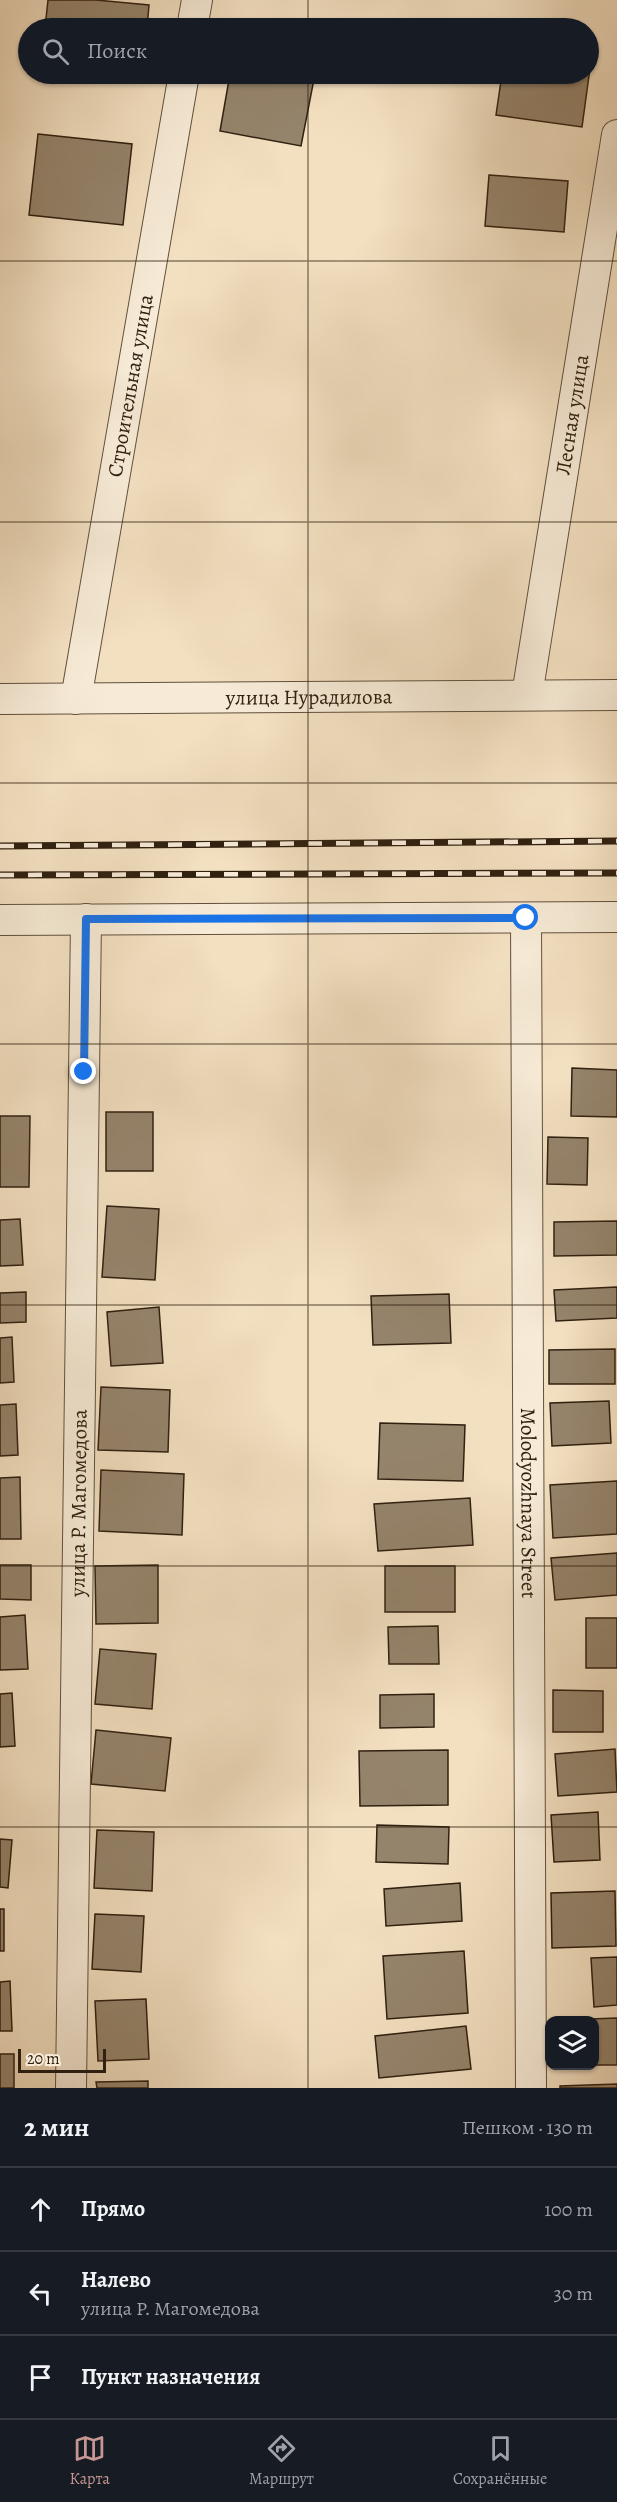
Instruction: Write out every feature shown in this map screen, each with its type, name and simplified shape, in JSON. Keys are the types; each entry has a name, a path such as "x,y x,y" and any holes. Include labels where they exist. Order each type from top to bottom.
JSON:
{"street":[{"path":"194,18 197,0"},
{"name":"Строительная улица","path":"76,699 182,84"},
{"name":"Лесная улица","path":"527,695 617,135"},
{"name":"улица Нурадилова","path":"0,699 617,695"},
{"path":"0,920 617,917"},
{"name":"Molodyozhnaya Street","path":"526,918 531,2088"},
{"name":"улица Р. Магомедова","path":"71,2088 86,919"}],"building":[{"path":"48,0 96,0 149,5 148,18 46,18"},
{"path":"228,84 313,84 301,146 220,131"},
{"path":"501,84 588,84 582,127 496,115"},
{"path":"38,134 132,144 123,225 29,215"},
{"path":"489,175 568,181 564,232 485,226"},
{"path":"572,1068 617,1070 617,1117 571,1116"},
{"path":"106,1112 153,1112 153,1171 106,1171"},
{"path":"0,1116 30,1116 29,1187 0,1187"},
{"path":"548,1137 588,1138 587,1185 547,1184"},
{"path":"107,1206 159,1209 155,1280 102,1277"},
{"path":"20,1219 23,1265 0,1266 0,1220"},
{"path":"617,1221 617,1255 554,1256 554,1222"},
{"path":"617,1287 617,1318 556,1321 554,1290"},
{"path":"26,1292 26,1322 0,1323 0,1293"},
{"path":"449,1294 451,1343 373,1345 371,1296"},
{"path":"159,1307 163,1363 111,1366 107,1312"},
{"path":"12,1337 14,1382 0,1383 0,1338"},
{"path":"615,1349 615,1384 549,1384 549,1350"},
{"path":"101,1387 170,1390 168,1452 98,1450"},
{"path":"609,1401 611,1443 552,1446 550,1403"},
{"path":"16,1404 18,1455 0,1456 0,1405"},
{"path":"380,1423 465,1425 463,1481 378,1479"},
{"path":"101,1470 184,1474 182,1535 99,1531"},
{"path":"20,1477 21,1539 0,1539 0,1478"},
{"path":"617,1481 617,1534 553,1538 550,1485"},
{"path":"470,1498 473,1545 378,1551 374,1504"},
{"path":"617,1553 617,1595 555,1600 551,1558"},
{"path":"0,1565 31,1565 31,1600 0,1599"},
{"path":"158,1565 158,1623 96,1624 95,1566"},
{"path":"385,1566 455,1566 455,1612 385,1612"},
{"path":"25,1615 28,1669 0,1670 0,1617"},
{"path":"586,1618 617,1618 617,1668 586,1668"},
{"path":"438,1626 439,1664 389,1664 388,1627"},
{"path":"100,1649 156,1654 152,1709 95,1704"},
{"path":"553,1690 603,1691 603,1732 553,1732"},
{"path":"12,1693 15,1746 0,1747 0,1694"},
{"path":"434,1694 434,1727 380,1728 380,1695"},
{"path":"96,1730 171,1738 165,1791 91,1784"},
{"path":"615,1749 617,1792 558,1796 555,1754"},
{"path":"448,1750 448,1805 360,1806 359,1751"},
{"path":"598,1812 600,1860 554,1862 551,1815"},
{"path":"377,1825 449,1827 448,1864 376,1862"},
{"path":"97,1830 154,1832 152,1891 94,1888"},
{"path":"0,1839 12,1840 8,1888 0,1887"},
{"path":"460,1883 462,1921 386,1926 384,1889"},
{"path":"615,1891 616,1946 552,1948 551,1893"},
{"path":"0,1909 4,1909 4,1951 0,1951"},
{"path":"95,1914 144,1916 141,1972 92,1969"},
{"path":"464,1951 468,2013 387,2019 383,1956"},
{"path":"617,1957 617,2005 594,2007 591,1958"},
{"path":"10,1981 12,2031 0,2031 0,1982"},
{"path":"146,1999 149,2059 98,2061 95,2001"},
{"path":"617,2018 617,2065 599,2065 599,2019"},
{"path":"466,2026 471,2069 379,2078 375,2036"},
{"path":"0,2054 14,2054 14,2088 0,2088"},
{"path":"148,2081 148,2088 97,2088 96,2082"},
{"path":"617,2084 617,2088 560,2088 560,2086"}],"railway":[{"path":"0,846 617,841"},
{"path":"0,875 617,873"}],"route":[{"path":"84,1072 86,919 526,918"}]}
